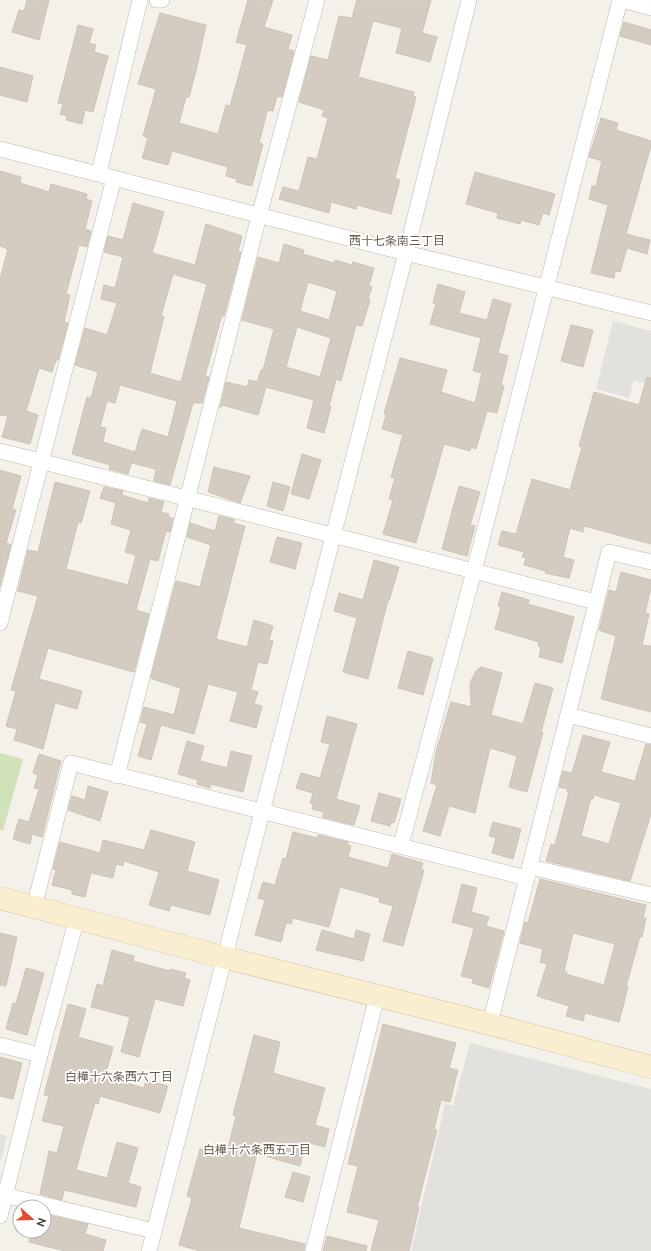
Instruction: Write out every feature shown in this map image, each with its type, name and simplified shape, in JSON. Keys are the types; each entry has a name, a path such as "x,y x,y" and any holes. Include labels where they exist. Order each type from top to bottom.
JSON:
{"street":[{"path":"99,173 140,0"},
{"path":"157,0 162,0"},
{"path":"117,776 259,216 317,0"},
{"path":"149,1251 223,957 406,253 469,0"},
{"path":"401,845 474,571 621,0 651,8"},
{"path":"0,149 99,173 259,216 651,313"},
{"path":"0,623 114,178"},
{"path":"0,451 596,602"},
{"path":"490,1024 609,552 651,562"},
{"path":"568,715 651,736"},
{"path":"34,907 71,763 117,776 401,845 529,872 650,892"},
{"path":"0,898 651,1067"},
{"path":"0,1216 3,1195 77,918"},
{"path":"313,1251 377,996"},
{"path":"0,1045 40,1055"},
{"path":"3,1195 154,1231"}],"green space":[{"path":"0,753 23,759 3,831 0,830"}],"shaded area":[{"path":"613,321 651,331 651,385 634,380 629,398 596,389"},
{"path":"470,1043 651,1089 651,1251 411,1251 445,1104 453,1106"},
{"path":"0,1134 7,1136 0,1163"}],"building":[{"path":"27,0 49,0 39,40 12,32 19,10 24,11"},
{"path":"248,0 273,0 264,27 292,35 288,49 294,51 282,97 277,96 273,111 268,110 267,112 259,143 263,144 252,186 236,182 237,179 226,176 228,167 172,151 168,165 142,158 148,138 143,136 156,89 138,84 160,13 206,25 189,97 186,97 179,123 218,134 226,105 230,106 247,45 236,42"},
{"path":"357,0 431,0 422,33 437,37 430,62 396,53 402,28 373,21 358,77 414,92 413,96 416,97 395,178 400,180 391,214 357,205 356,209 331,202 329,213 279,199 283,187 299,191 308,157 317,159 328,118 322,116 324,110 299,102 311,56 328,60 339,16 352,18"},
{"path":"624,22 651,30 651,45 620,36"},
{"path":"78,25 93,29 89,43 96,45 94,52 108,56 93,112 85,110 82,124 66,120 67,116 60,114 63,104 58,103"},
{"path":"0,67 33,76 27,102 0,95"},
{"path":"601,118 618,123 616,130 651,141 651,146 626,234 650,240 647,254 627,248 620,272 615,271 614,278 591,273 608,205 589,199 592,186 596,186 602,161 589,157"},
{"path":"0,171 21,177 20,183 49,192 51,184 87,194 86,199 92,201 85,229 91,231 87,247 79,245 66,294 70,295 64,322 68,323 58,360 56,360 52,372 39,368 26,411 38,415 30,444 2,437 8,416 0,415 0,279 8,249 0,246"},
{"path":"475,172 555,194 549,215 543,213 539,225 521,220 520,224 497,218 498,213 466,204"},
{"path":"133,203 164,212 152,253 195,265 206,224 242,236 238,251 241,252 224,316 222,315 205,376 209,377 202,403 193,403 170,485 154,481 156,469 132,463 142,429 168,437 177,401 120,385 115,403 107,401 100,427 106,428 103,442 135,452 128,474 109,469 110,465 72,454 87,397 91,398 98,372 75,365 85,328 107,335 117,303 101,299 104,285 115,288 123,257 104,252 108,236 123,240","holes":["173,274 207,284 181,382 150,373 164,317 161,316"]},
{"path":"284,244 304,250 303,254 334,263 335,260 352,265 353,262 374,268 369,286 372,287 368,299 370,300 362,326 356,325 341,381 336,379 324,433 307,428 314,400 266,387 258,415 222,405 220,408 226,382 247,387 249,380 257,382 261,370 263,370 274,329 242,320 258,257 279,263","holes":["308,282 337,291 329,320 300,311","297,327 331,338 320,377 286,367"]},
{"path":"438,284 465,292 459,313 487,320 493,299 511,304 498,353 508,356 501,385 504,386 497,413 487,411 476,449 471,447 470,451 444,444 416,543 383,534 393,500 389,499 395,478 391,477 403,435 382,429 386,415 384,414 400,358 447,370 441,392 475,403 482,373 473,371 481,338 430,324 436,304 433,303"},
{"path":"571,325 593,330 583,367 561,361"},
{"path":"647,377 651,378 651,544 584,526 583,532 570,528 563,557 574,560 569,578 545,573 546,571 524,565 526,558 522,557 524,552 498,545 502,531 516,534 532,479 570,490 582,447 579,446 594,392 639,405"},
{"path":"302,454 321,460 309,499 291,494"},
{"path":"214,467 250,476 240,503 208,492"},
{"path":"0,470 21,476 12,509 16,510 6,543 11,545 0,586"},
{"path":"55,482 90,491 81,523 78,522 66,569 128,585 136,555 125,552 131,530 111,524 116,503 100,498 104,487 123,491 122,495 148,503 149,498 164,502 161,512 169,514 168,517 173,518 170,532 166,531 158,561 150,559 136,610 149,614 134,672 48,648 39,679 82,691 77,709 55,703 43,749 14,740 17,729 6,726 16,691 11,690 38,596 18,591 28,550 38,552"},
{"path":"273,482 290,487 283,511 267,506"},
{"path":"459,486 480,492 470,525 475,526 467,556 442,549"},
{"path":"219,516 235,520 233,523 245,526 216,639 247,647 254,620 273,626 269,640 273,641 267,664 258,662 251,690 258,692 254,704 262,706 256,728 230,721 238,692 208,684 194,734 161,725 151,760 138,756 147,724 140,722 144,707 174,715 181,688 152,679 151,677 176,581 200,587 211,545 187,537 190,523 215,531"},
{"path":"277,537 302,543 295,569 270,562"},
{"path":"374,560 399,567 389,601 388,600 368,679 343,672 357,618 334,611 339,593 363,600"},
{"path":"621,572 651,580 651,588 645,613 649,614 642,645 651,646 651,712 601,699 616,636 599,630 609,590 616,592"},
{"path":"502,592 529,600 528,604 574,617 562,663 539,657 541,647 538,646 539,642 495,629 501,607 498,606"},
{"path":"408,651 433,658 423,695 398,688"},
{"path":"481,667 502,673 491,715 523,724 535,683 553,688 527,792 509,787 517,756 490,748 475,813 449,806 440,836 423,831 437,785 431,783 436,752 451,702 471,707 470,683 476,671"},
{"path":"327,716 357,724 336,799 360,806 354,825 322,817 324,812 312,809 313,804 310,803 313,793 296,788 301,773 320,778 330,744 321,742"},
{"path":"583,735 610,742 601,772 635,781 646,744 651,745 651,814 630,881 546,861 551,844 555,845 569,792 567,792 568,789 559,787 563,771 572,773","holes":["594,795 621,803 609,844 581,836 591,798 593,799"]},
{"path":"187,741 204,746 200,761 227,768 231,751 252,756 243,792 211,784 210,788 197,784 198,780 178,774"},
{"path":"39,754 61,761 42,837 32,834 30,844 13,839 19,819 29,822 39,789 34,788 38,775 33,773"},
{"path":"88,786 108,792 100,821 68,810 72,796 85,800"},
{"path":"379,793 401,799 394,823 391,822 390,826 371,821"},
{"path":"493,822 521,829 513,859 492,853 496,838 489,836"},
{"path":"151,830 195,842 187,871 219,880 210,915 171,905 169,911 149,905 159,872 124,861 123,866 116,864 113,878 91,873 85,897 72,894 72,890 52,885 56,870 53,869 60,842 100,853 103,840 144,850"},
{"path":"293,832 317,838 318,835 348,842 347,845 351,846 348,857 388,868 392,854 423,863 421,869 424,870 403,946 383,941 393,906 379,902 380,898 340,887 329,927 293,918 291,924 286,923 281,942 255,935 265,900 258,898 263,882 275,885 283,858 286,859"},
{"path":"540,879 646,905 643,918 646,918 642,937 640,936 626,987 628,987 619,1022 585,1013 583,1021 566,1016 569,1006 537,996 547,964 540,962 543,949 520,943 525,922 528,923","holes":["573,933 615,944 604,985 566,974 567,972 564,971"]},
{"path":"462,884 477,888 471,912 489,917 486,926 504,931 489,988 472,983 473,979 461,976 474,928 452,922"},
{"path":"322,930 354,939 356,930 370,934 363,961 316,950"},
{"path":"0,933 17,937 6,986 0,985"},
{"path":"112,950 134,956 133,961 170,971 170,969 186,973 184,978 190,980 183,1006 155,999 139,1057 121,1052 130,1017 91,1007 97,984 103,986"},
{"path":"26,968 44,973 27,1035 6,1029 13,1003 16,1004"},
{"path":"68,1004 86,1009 78,1037 113,1047 105,1077 144,1088 146,1080 168,1086 160,1113 100,1096 98,1104 95,1103 76,1170 107,1178 117,1142 138,1148 128,1183 141,1187 136,1207 64,1190 62,1200 40,1194 49,1151 57,1153 64,1126 42,1121 49,1096 44,1095"},
{"path":"383,1024 456,1043 449,1068 458,1070 450,1102 441,1100 434,1129 437,1130 417,1207 419,1207 409,1251 371,1251 379,1220 347,1212 358,1166 348,1164"},
{"path":"254,1035 280,1042 273,1073 325,1088 315,1125 329,1129 325,1147 306,1142 300,1166 257,1154 239,1228 305,1244 304,1251 200,1251 179,1245 192,1198 187,1196 200,1149 226,1156 236,1116 233,1115"},
{"path":"0,1057 22,1063 13,1099 0,1096"},
{"path":"293,1172 310,1177 303,1202 285,1197"},
{"path":"52,1216 88,1224 85,1234 106,1240 103,1251 65,1251 29,1242 30,1239 52,1239"},
{"path":"327,1236 367,1246 366,1251 323,1251"}],"district":[{"name":"西十七条南三丁目","path":"397,241"},
{"name":"白樺十六条西六丁目","path":"119,1077"},
{"name":"白樺十六条西五丁目","path":"257,1150"}]}
